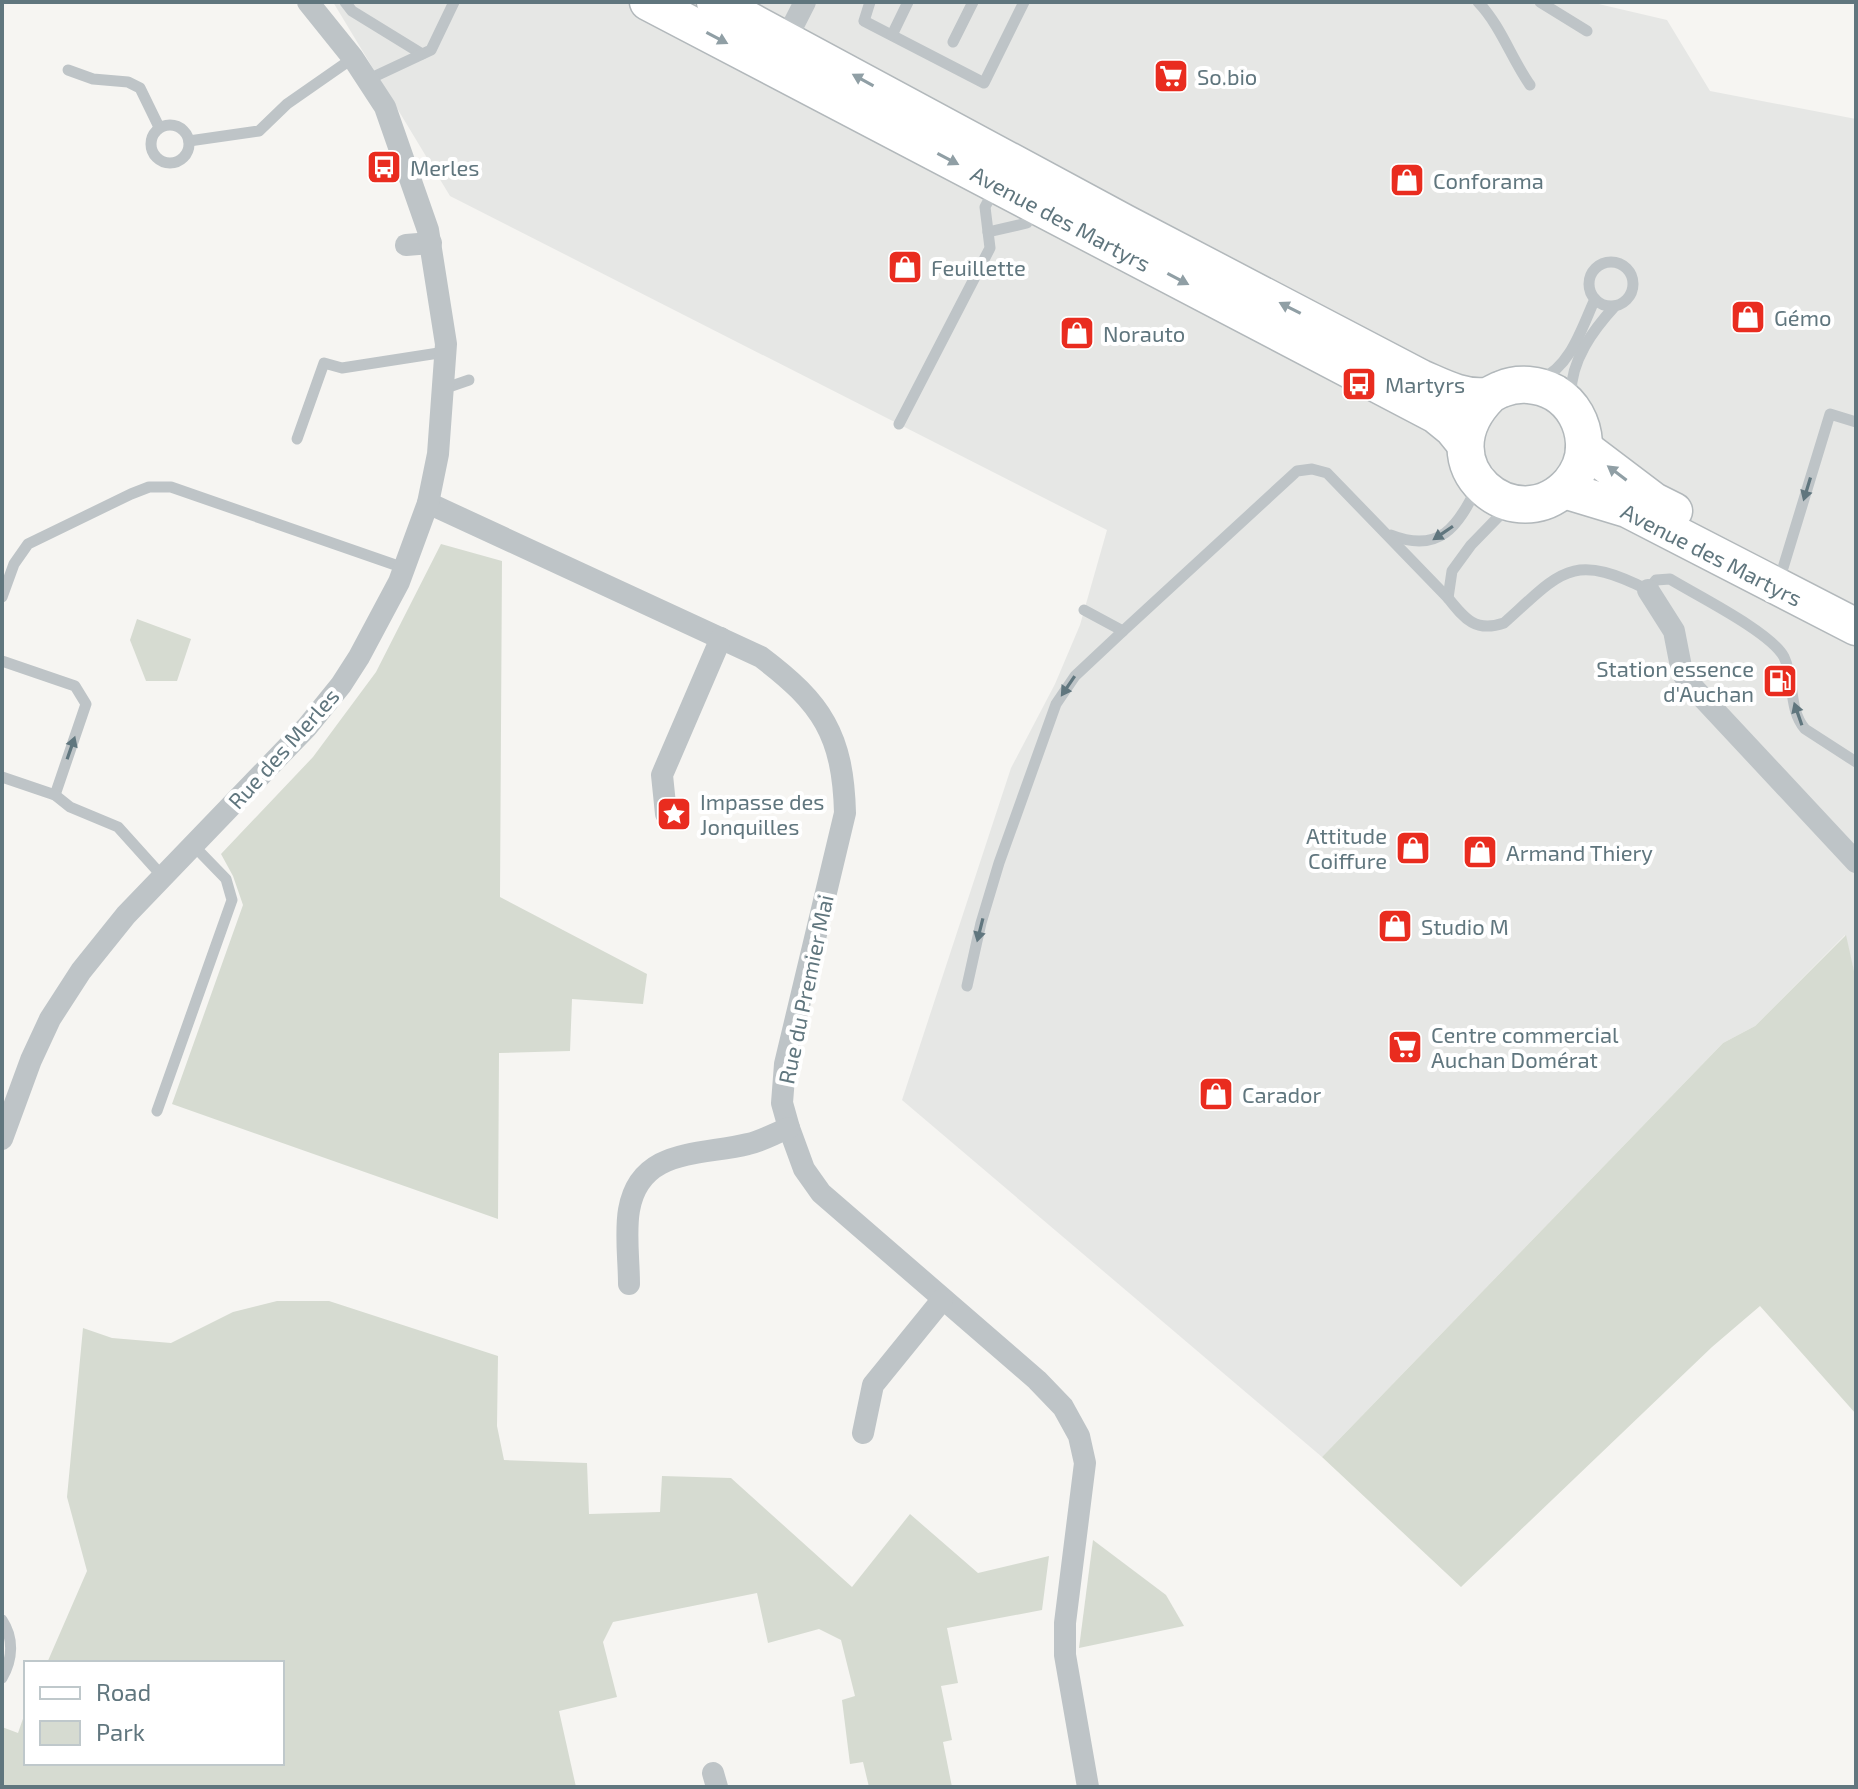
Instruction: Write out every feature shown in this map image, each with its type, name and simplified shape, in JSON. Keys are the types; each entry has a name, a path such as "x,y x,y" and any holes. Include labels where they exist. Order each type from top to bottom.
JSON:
{"main road":[{"name":"Avenue des Martyrs","path":"648,2 779,53 1125,223 1421,378 1469,396 1489,396"},
{"name":"Avenue des Martyrs","path":"715,2 779,53 997,184 1436,415 1465,444"},
{"path":"1528,385 1551,391 1571,407 1579,419 1584,448 1581,464 1564,490 1548,500 1531,504 1512,503 1494,496 1478,483 1466,458 1465,444 1468,426 1476,409 1489,396 1501,389 1528,385"},
{"name":"Avenue des Martyrs","path":"1584,448 1654,501 1856,627"},
{"name":"Avenue des Martyrs","path":"1564,490 1627,509 1856,606"}],"street":[{"name":"Rue des Merles","path":"2,1139 31,1060 50,1019 81,971 126,915 307,727 341,685 359,657 404,568 428,503 438,454 445,352 431,243 385,107 353,58 308,2"},
{"path":"779,53 805,2"},
{"path":"406,245 431,243"},
{"name":"Rue du Premier Mai","path":"428,503 761,657 796,683 820,713 834,742 844,776 845,813 785,1064 782,1103 804,1169 821,1193 1037,1380 1063,1407 1079,1436 1085,1463 1065,1623 1065,1655 1088,1787"},
{"path":"1770,572 1799,609 1856,640"},
{"path":"1648,590 1674,631 1682,672 1688,682 1856,862"},
{"path":"666,814 662,775 721,638"},
{"path":"629,1284 629,1211 635,1188 649,1170 683,1154 749,1144 789,1128"},
{"path":"863,1433 873,1385 942,1300"}],"lane":[{"path":"345,2 352,11 422,54"},
{"path":"367,80 431,50 454,2"},
{"path":"870,2 864,21 984,83 1024,2"},
{"path":"892,35 908,2"},
{"path":"953,42 973,2"},
{"path":"1478,2 1497,26 1513,60 1530,85"},
{"path":"1540,2 1587,31"},
{"path":"189,141 259,131 287,104 353,58"},
{"path":"68,70 93,79 128,82 140,88 159,127"},
{"path":"169,124 181,127 189,141 188,151 179,161 172,163 159,160 151,151 153,133 169,124"},
{"path":"899,424 990,248 985,207 997,184"},
{"path":"988,232 1027,223 1036,205 1125,223"},
{"path":"1571,407 1571,379 1593,330 1615,306 1630,296 1634,283 1628,269 1616,261 1601,263 1591,274 1589,289 1603,305 1615,306"},
{"path":"1528,385 1550,375 1564,361 1595,299"},
{"path":"297,439 324,363 342,368 445,352"},
{"path":"443,389 469,380"},
{"path":"1770,572 1830,414 1856,422"},
{"path":"967,986 999,863 1056,704 1075,676 1297,471 1312,469 1327,473 1465,619 1495,626 1504,623 1551,579 1567,572 1602,570 1648,590 1656,580 1670,579 1777,646 1790,673 1799,722 1856,762"},
{"path":"1384,532 1407,541 1428,542 1446,533 1463,516 1478,483"},
{"path":"2,597 14,564 28,544 131,494 159,486 171,487 404,568"},
{"path":"1448,598 1452,571 1471,545 1512,503"},
{"path":"1084,610 1123,631"},
{"path":"2,661 75,686 86,704 55,795"},
{"path":"2,777 55,795 70,807 118,827 163,877"},
{"path":"157,1111 232,900 226,879 193,845"},
{"path":"2,1620 11,1636 11,1650 2,1678"}],"shaded area":[{"path":"333,2 1590,2 1667,20 1710,91 1856,119 1856,980 1845,935 1755,1026 1723,1043 1322,1457 902,1100 1011,768 1055,684 1080,625 1107,530 450,196"}],"green space":[{"path":"441,544 502,561 500,897 647,974 643,1004 572,999 570,1051 499,1053 498,1219 172,1104 243,905 221,854 313,757 376,672"},
{"path":"137,619 191,639 177,681 146,681 130,640"},
{"path":"1846,935 1856,980 1856,1414 1760,1306 1712,1347 1461,1587 1322,1457 1723,1043 1755,1026"},
{"path":"277,1301 329,1301 498,1356 497,1426 504,1460 587,1463 589,1514 660,1512 662,1476 731,1478 852,1587 910,1514 978,1573 1049,1556 1042,1610 947,1628 958,1683 941,1686 952,1740 943,1742 952,1787 869,1787 863,1762 850,1764 842,1700 855,1696 841,1640 819,1629 768,1643 757,1593 613,1622 603,1642 617,1697 559,1711 576,1787 2,1787 2,1727 18,1733 24,1716 24,1765 284,1765 284,1661 48,1661 87,1571 67,1497 83,1328 112,1338 171,1343 233,1312"},
{"path":"1093,1540 1166,1595 1184,1626 1079,1648"}],"place":[{"name":"So.bio","path":"1171,76"},
{"name":"Merles","path":"384,167"},
{"name":"Conforama","path":"1407,180"},
{"name":"Feuillette","path":"905,267"},
{"name":"Gémo","path":"1748,317"},
{"name":"Norauto","path":"1077,333"},
{"name":"Martyrs","path":"1359,384"},
{"name":"Station essence d'Auchan","path":"1780,681"},
{"name":"Impasse des Jonquilles","path":"674,814"},
{"name":"Attitude Coiffure","path":"1413,848"},
{"name":"Armand Thiery","path":"1480,852"},
{"name":"Studio M","path":"1395,926"},
{"name":"Centre commercial Auchan Domérat","path":"1405,1047"},
{"name":"Carador","path":"1216,1094"}]}
